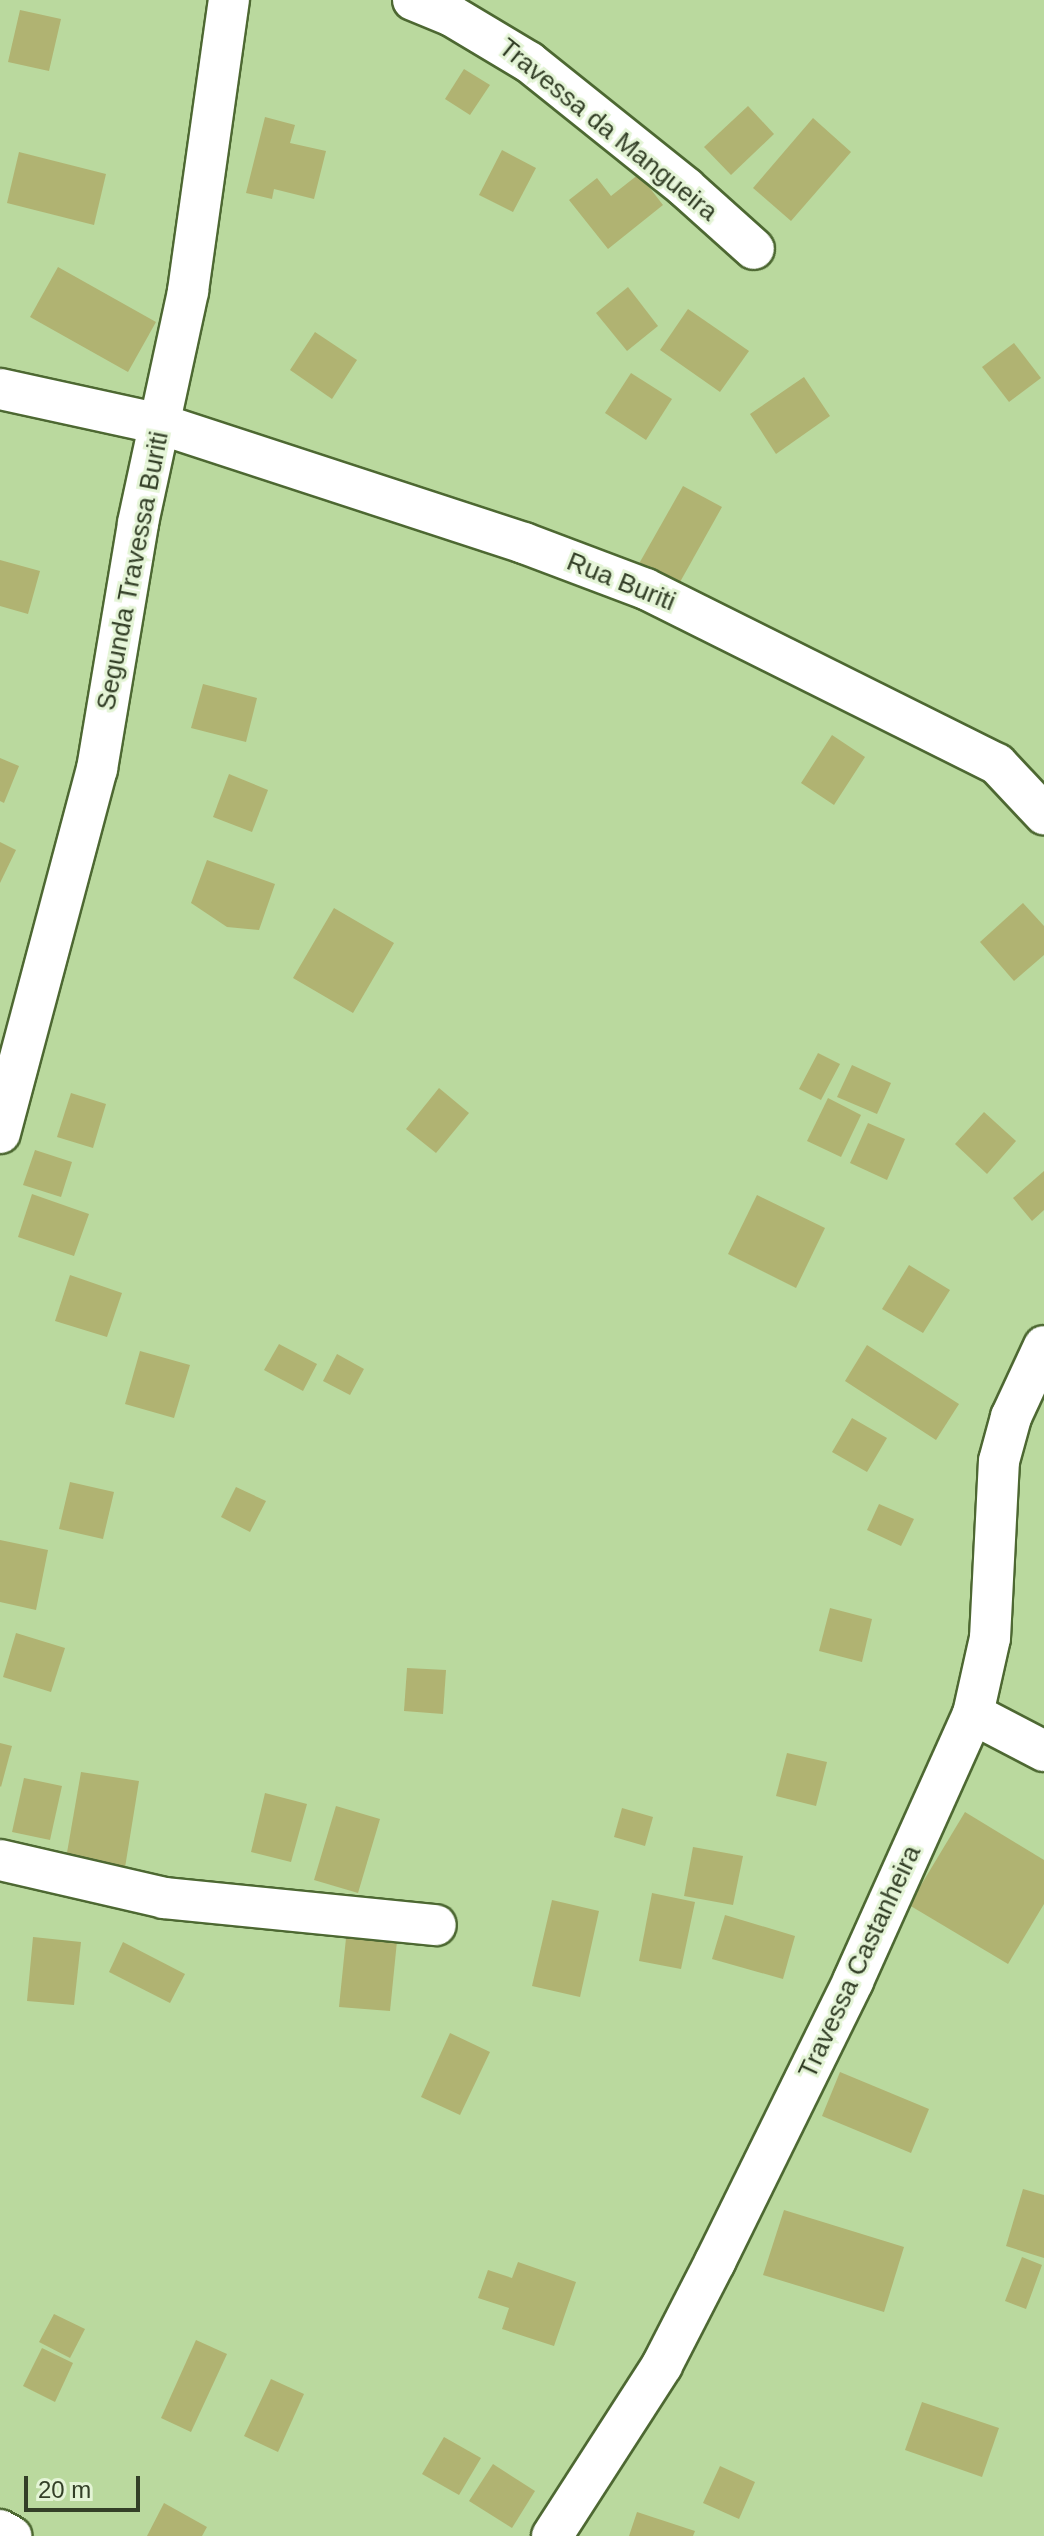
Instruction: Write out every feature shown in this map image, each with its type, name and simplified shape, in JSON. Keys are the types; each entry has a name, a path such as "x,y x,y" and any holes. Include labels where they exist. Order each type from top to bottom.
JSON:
{"street":[{"name":"Segunda Travessa Buriti","path":"0,1133 97,769 138,523 188,291 229,0"},
{"name":"Travessa da Mangueira","path":"413,0 463,22 529,62 686,188 754,249"},
{"name":"Rua Buriti","path":"0,389 160,424 524,543 646,589 997,764 1044,814"},
{"name":"Travessa Castanheira","path":"552,2536 662,2365 715,2262 853,1981 973,1714 990,1638 999,1461 1014,1409 1044,1346"},
{"path":"973,1714 1044,1751"},
{"path":"0,1860 164,1898 436,1925"},
{"path":"0,2530 11,2536"}],"building":[{"path":"20,10 61,19 49,71 8,62"},
{"path":"464,69 490,85 470,115 445,99"},
{"path":"748,106 774,134 731,175 704,147"},
{"path":"265,117 295,125 290,143 326,151 314,199 274,189 272,199 246,193"},
{"path":"813,118 851,152 791,221 753,188"},
{"path":"502,150 536,168 513,212 479,195"},
{"path":"19,152 106,174 94,225 7,203"},
{"path":"639,174 663,205 608,249 569,200 597,178 611,196"},
{"path":"58,267 156,322 128,372 30,317"},
{"path":"628,287 658,326 627,351 596,313"},
{"path":"688,309 749,351 720,392 660,350"},
{"path":"315,332 357,360 332,399 290,370"},
{"path":"1014,343 1041,378 1009,402 982,367"},
{"path":"631,373 672,399 646,440 605,413"},
{"path":"804,377 830,416 776,454 750,414"},
{"path":"683,486 722,507 675,591 636,569"},
{"path":"0,560 40,571 28,614 0,606"},
{"path":"203,684 257,698 246,742 191,728"},
{"path":"832,735 865,757 834,805 801,783"},
{"path":"0,758 19,766 4,803 0,801"},
{"path":"229,774 268,790 252,832 213,817"},
{"path":"0,842 16,850 0,883"},
{"path":"207,860 275,884 259,930 227,927 191,903"},
{"path":"1023,903 1044,926 1044,955 1014,981 980,942"},
{"path":"334,908 394,943 353,1013 293,978"},
{"path":"818,1053 840,1064 821,1100 799,1089"},
{"path":"852,1065 891,1083 877,1114 837,1097"},
{"path":"439,1088 469,1113 436,1153 406,1129"},
{"path":"71,1093 106,1104 93,1148 57,1137"},
{"path":"828,1098 861,1115 841,1157 807,1141"},
{"path":"984,1112 1016,1141 987,1174 955,1144"},
{"path":"868,1123 905,1139 887,1180 850,1163"},
{"path":"35,1150 72,1162 61,1197 23,1185"},
{"path":"1044,1171 1044,1210 1032,1221 1013,1198"},
{"path":"32,1194 89,1214 74,1256 18,1237"},
{"path":"757,1195 825,1228 796,1288 728,1254"},
{"path":"909,1265 950,1290 923,1333 882,1309"},
{"path":"70,1275 122,1293 107,1337 55,1321"},
{"path":"279,1344 317,1364 303,1391 264,1370"},
{"path":"867,1345 959,1404 936,1440 845,1381"},
{"path":"140,1351 190,1365 174,1418 125,1404"},
{"path":"337,1354 364,1369 350,1395 323,1381"},
{"path":"852,1418 887,1438 867,1472 832,1452"},
{"path":"70,1482 114,1492 103,1539 59,1529"},
{"path":"236,1487 266,1501 250,1532 221,1517"},
{"path":"879,1504 914,1519 901,1546 867,1530"},
{"path":"0,1540 48,1550 36,1610 0,1602"},
{"path":"830,1608 872,1619 862,1662 819,1651"},
{"path":"16,1633 65,1648 51,1692 3,1677"},
{"path":"407,1668 446,1670 443,1714 404,1711"},
{"path":"0,1743 12,1746 1,1787 0,1786"},
{"path":"787,1753 827,1762 816,1806 776,1796"},
{"path":"81,1772 139,1781 123,1880 64,1870"},
{"path":"24,1778 62,1786 50,1840 12,1832"},
{"path":"265,1793 307,1804 291,1862 251,1852"},
{"path":"336,1806 380,1819 358,1893 314,1880"},
{"path":"622,1808 653,1817 645,1846 614,1837"},
{"path":"965,1812 1044,1860 1044,1904 1008,1964 909,1905"},
{"path":"693,1847 743,1856 733,1905 684,1896"},
{"path":"652,1893 695,1902 681,1969 639,1961"},
{"path":"552,1900 599,1911 580,1997 532,1986"},
{"path":"725,1915 795,1936 783,1979 712,1959"},
{"path":"33,1937 81,1942 74,2005 27,2001"},
{"path":"346,1938 397,1941 390,2011 339,2007"},
{"path":"123,1942 185,1974 170,2003 109,1972"},
{"path":"450,2033 490,2052 460,2115 421,2097"},
{"path":"840,2072 929,2109 911,2153 822,2116"},
{"path":"1023,2189 1044,2195 1044,2258 1006,2246"},
{"path":"784,2210 904,2247 884,2312 763,2275"},
{"path":"1022,2257 1042,2265 1026,2309 1005,2301"},
{"path":"518,2262 576,2282 554,2346 502,2329 509,2308 478,2298 488,2270 512,2278"},
{"path":"54,2314 85,2329 70,2358 39,2342"},
{"path":"196,2340 227,2354 191,2432 161,2418"},
{"path":"42,2348 73,2363 55,2402 23,2386"},
{"path":"271,2379 304,2394 278,2452 244,2436"},
{"path":"922,2402 999,2428 982,2477 905,2450"},
{"path":"444,2437 481,2458 459,2495 422,2474"},
{"path":"493,2464 535,2491 512,2528 469,2501"},
{"path":"720,2466 755,2482 739,2519 703,2503"},
{"path":"164,2503 207,2527 202,2536 147,2536"},
{"path":"637,2512 695,2531 693,2536 629,2536"}]}
